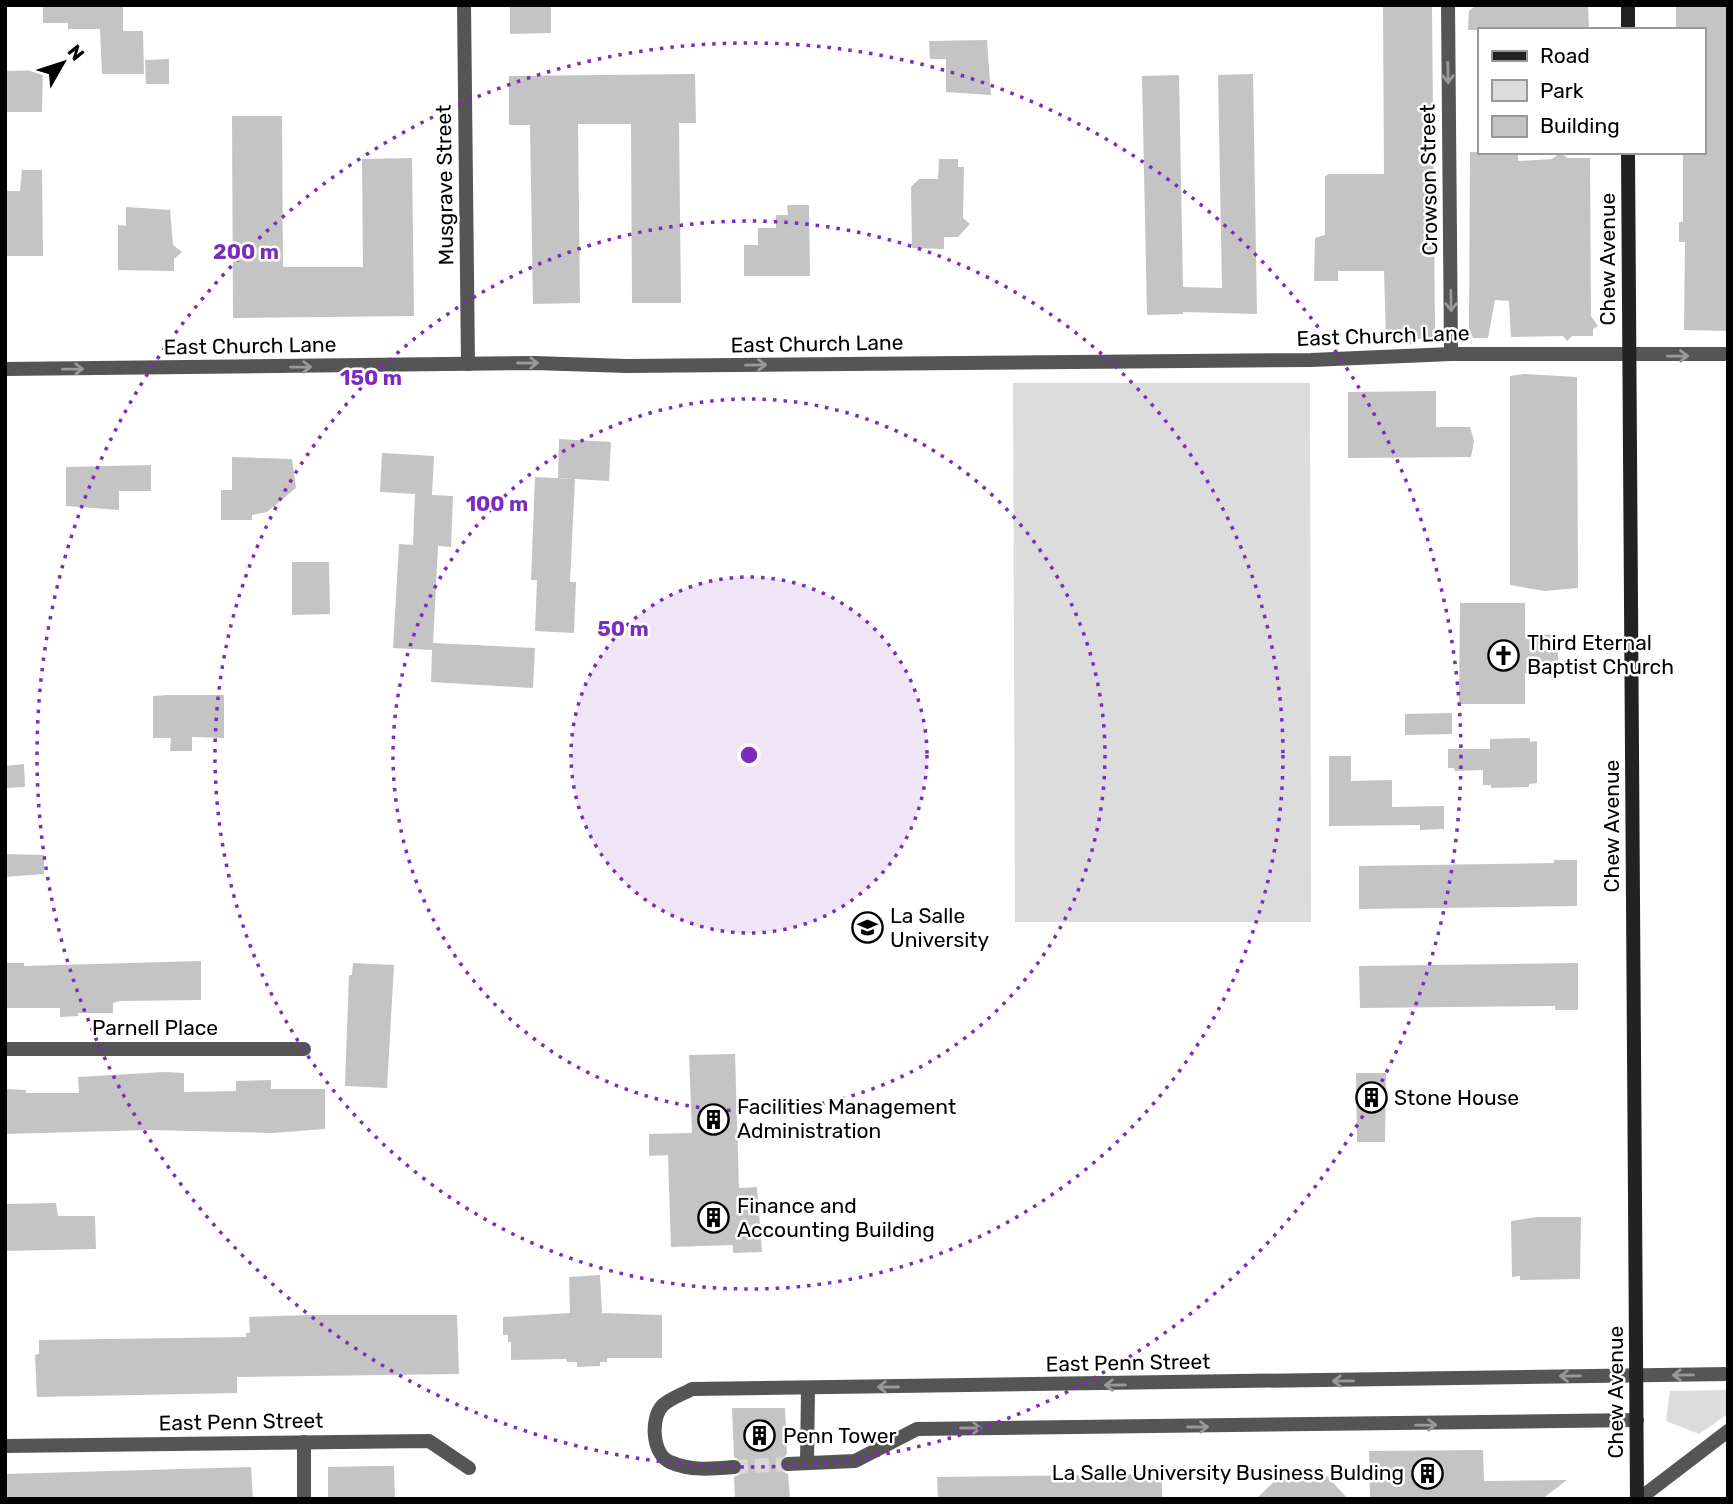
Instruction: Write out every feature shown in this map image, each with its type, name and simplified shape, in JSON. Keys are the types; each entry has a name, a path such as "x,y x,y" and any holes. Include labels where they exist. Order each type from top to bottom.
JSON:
{"street":[{"name":"Musgrave Street","path":"464,5 468,364"},
{"name":"Crowson Street","path":"1448,5 1451,354"},
{"path":"1628,5 1628,28"},
{"name":"Chew Avenue","path":"1628,154 1638,1499"},
{"name":"East Church Lane","path":"5,369 1311,360 1451,354 1629,357 1728,355"},
{"name":"Parnell Place","path":"5,1049 304,1049"},
{"name":"East Penn Street","path":"734,1467 699,1470 667,1462 656,1448 655,1420 663,1406 692,1389 1231,1384 1728,1374"},
{"path":"807,1463 808,1388"},
{"path":"788,1464 855,1461 917,1429 1637,1420"},
{"path":"1638,1499 1728,1432"},
{"name":"East Penn Street","path":"5,1446 429,1441 469,1468"},
{"path":"304,1442 304,1499"}],"green space":[{"path":"1013,383 1310,383 1311,922 1015,922"},
{"path":"1728,1390 1728,1414 1699,1434 1666,1421 1670,1391"}],"building":[{"path":"43,5 123,5 123,31 143,31 144,74 102,74 100,29 68,29 68,23 43,23"},
{"path":"510,5 551,5 551,33 510,34"},
{"path":"1383,5 1432,7 1435,330 1432,339 1415,339 1410,345 1406,339 1386,339 1384,271 1338,271 1338,281 1314,281 1315,238 1325,235 1325,177 1328,174 1384,174"},
{"path":"1476,5 1588,5 1589,28 1468,30 1469,11"},
{"path":"1676,5 1728,5 1728,331 1684,330 1685,242 1679,242 1679,222 1683,222 1683,154 1705,154 1705,28 1676,28"},
{"path":"987,40 991,95 946,92 946,59 930,59 929,41"},
{"path":"169,59 169,84 146,84 145,60"},
{"path":"43,70 42,112 5,112 5,71"},
{"path":"695,74 696,123 679,123 681,303 632,303 631,124 578,124 580,303 533,304 530,125 509,125 509,76"},
{"path":"1253,74 1257,314 1183,312 1147,315 1142,76 1179,75 1183,287 1222,288 1218,75"},
{"path":"232,116 282,116 283,267 363,267 362,159 412,158 414,316 233,318"},
{"path":"1470,152 1518,154 1518,161 1552,159 1559,154 1568,158 1590,158 1591,316 1598,326 1593,329 1593,336 1572,336 1567,341 1563,336 1511,337 1509,301 1495,300 1488,338 1473,338 1469,329"},
{"path":"939,159 958,159 958,167 964,167 963,218 970,224 958,237 944,237 944,249 912,248 911,187 919,179 938,179"},
{"path":"22,170 42,170 43,256 5,256 5,191 20,191"},
{"path":"787,205 809,205 810,276 744,276 744,245 758,245 758,228 776,228 776,215 788,215"},
{"path":"126,207 170,210 173,245 182,252 174,259 174,271 118,270 118,225 126,226"},
{"path":"1525,374 1577,377 1578,588 1545,591 1510,585 1510,376"},
{"path":"1436,391 1436,427 1470,427 1474,441 1471,457 1348,458 1348,392"},
{"path":"559,439 611,442 609,481 558,478"},
{"path":"382,453 434,456 432,495 453,496 451,547 438,546 433,643 535,648 533,688 431,682 432,650 393,648 399,544 413,545 415,494 380,492"},
{"path":"232,457 292,459 296,488 267,512 252,515 252,520 221,520 221,490 232,490"},
{"path":"151,465 151,491 119,491 119,510 66,506 66,467"},
{"path":"535,477 575,479 570,582 576,582 574,633 535,631 537,580 531,580"},
{"path":"292,562 329,562 330,614 292,615"},
{"path":"1460,603 1525,603 1525,634 1558,635 1558,672 1525,673 1525,704 1459,704"},
{"path":"224,695 224,738 192,737 192,751 170,751 171,738 153,738 153,696"},
{"path":"1452,713 1452,734 1405,735 1405,714"},
{"path":"1530,738 1530,742 1537,741 1537,783 1529,784 1529,787 1491,788 1491,785 1483,785 1483,770 1455,771 1454,768 1448,768 1448,749 1490,749 1490,739"},
{"path":"1329,756 1351,756 1351,781 1392,780 1392,807 1444,806 1444,829 1420,830 1420,825 1329,826"},
{"path":"24,764 25,787 5,788 5,766"},
{"path":"5,854 44,855 44,874 5,877"},
{"path":"1554,860 1577,860 1577,906 1359,909 1359,866 1554,863"},
{"path":"201,961 201,1000 120,1001 113,1003 113,1013 78,1013 78,1016 60,1017 60,1008 5,1008 5,963 24,963 24,966"},
{"path":"353,963 394,965 387,1088 345,1086 349,975 352,975"},
{"path":"1578,963 1578,1010 1555,1010 1555,1006 1360,1008 1359,966"},
{"path":"735,1054 739,1188 757,1187 762,1252 733,1253 733,1245 671,1247 668,1155 649,1156 649,1134 692,1133 689,1055"},
{"path":"184,1073 184,1092 236,1091 236,1081 271,1080 271,1089 325,1089 325,1129 272,1133 149,1130 5,1134 5,1089 26,1090 26,1093 79,1093 78,1077"},
{"name":"Stone House","path":"1356,1073 1386,1073 1385,1142 1357,1142"},
{"path":"56,1203 58,1216 95,1216 96,1249 5,1251 5,1204"},
{"path":"1537,1217 1581,1217 1580,1279 1520,1280 1520,1276 1512,1277 1511,1221"},
{"path":"600,1275 602,1313 662,1315 662,1358 607,1358 607,1362 600,1362 600,1366 577,1367 577,1362 567,1362 566,1359 511,1360 511,1342 508,1342 508,1335 503,1335 503,1317 570,1313 569,1277"},
{"path":"457,1315 459,1374 237,1377 237,1393 37,1397 35,1355 39,1354 39,1340 246,1337 246,1333 250,1333 249,1317"},
{"name":"Penn Tower","path":"732,1408 785,1408 787,1454 778,1464 780,1470 788,1474 790,1499 735,1499 734,1477 740,1474 744,1467 741,1461 734,1457"},
{"name":"La Salle University Business Bulding","path":"1483,1450 1484,1481 1567,1480 1542,1499 1370,1499 1369,1451"},
{"path":"394,1466 395,1499 328,1499 328,1467"},
{"path":"251,1467 253,1499 5,1499 5,1474"},
{"path":"1308,1469 1328,1477 1348,1499 1256,1499 1281,1475"},
{"path":"1162,1474 1162,1499 938,1499 937,1477"}],"tunnel":[{"path":"734,1467 788,1464"}],"place":[{"name":"Third Eternal Baptist Church","path":"1504,655"},
{"name":"La Salle University","path":"867,928"},
{"name":"Stone House","path":"1371,1098"},
{"name":"Facilities Management Administration","path":"714,1119"},
{"name":"Finance and Accounting Building","path":"714,1218"},
{"name":"Penn Tower","path":"760,1436"},
{"name":"La Salle University Business Bulding","path":"1427,1473"}]}
